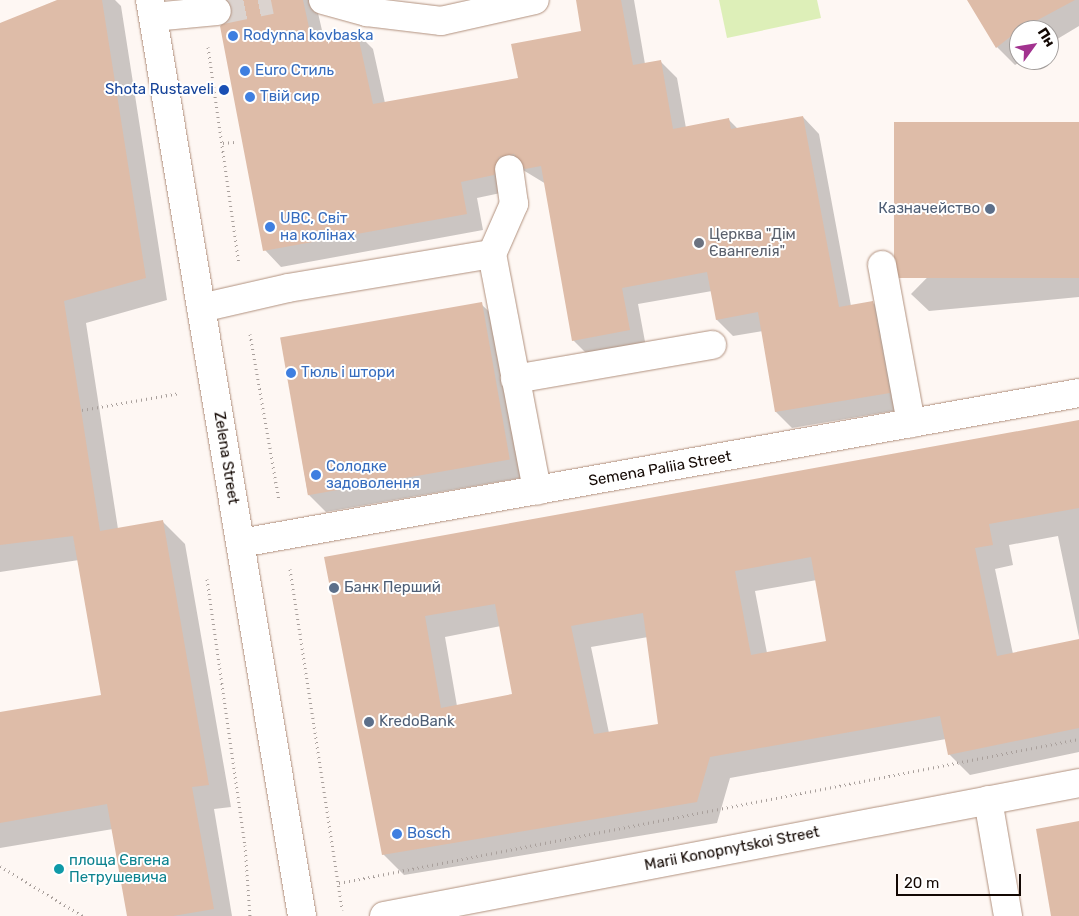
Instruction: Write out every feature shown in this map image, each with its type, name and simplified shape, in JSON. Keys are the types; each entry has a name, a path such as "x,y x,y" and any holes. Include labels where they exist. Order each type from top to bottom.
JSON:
{"street":[{"path":"323,0 367,12 441,21 535,0"},
{"path":"151,8 210,11"},
{"name":"Zelena Street","path":"151,8 302,916"},
{"path":"509,169 514,204 492,254 537,491"},
{"path":"201,308 243,298 492,254"},
{"path":"882,265 911,423"},
{"path":"515,378 712,345"},
{"name":"Semena Paliia Street","path":"240,543 1079,392"},
{"name":"Marii Konopnytskoi Street","path":"384,916 1079,783"},
{"path":"988,800 1008,916"}],"path":[{"path":"210,11 214,92 223,143 243,298 280,510"},
{"path":"214,92 224,90"},
{"path":"223,143 234,142"},
{"path":"82,410 178,393"},
{"path":"289,563 340,883 342,910"},
{"path":"340,883 1079,738"},
{"path":"245,845 250,916"},
{"path":"0,866 83,916"}],"green space":[{"path":"719,0 817,0 821,18 727,38"}],"building":[{"path":"57,0 102,0 146,278 64,301 100,531 163,520 209,785 192,787 214,909 173,916 127,916 107,804 0,823 0,712 101,695 73,536 0,545 0,23"},
{"path":"227,0 303,0 312,41 357,31 373,104 518,78 511,44 581,31 576,0 621,0 633,65 661,60 673,129 729,118 731,129 803,116 839,307 873,301 890,393 775,412 758,312 716,320 707,272 622,288 630,330 572,341 541,166 525,169 514,154 499,157 494,175 461,182 467,214 263,251 220,26 231,17"},
{"path":"967,0 1075,0 1038,20 1009,20 1009,38 996,48"},
{"name":"Казначейство","path":"894,122 1079,122 1079,278 894,278"},
{"path":"482,302 510,460 308,495 280,338"},
{"path":"1079,420 1079,508 989,524 993,545 975,548 997,656 1079,639 1079,728 948,755 940,716 710,757 697,802 382,855 324,557","holes":["811,557 826,641 751,655 735,571","495,604 512,694 441,708 425,616","643,613 658,724 594,734 571,626"]},
{"path":"1079,821 1079,916 1051,916 1036,829"}],"tunnel":[{"path":"217,11 271,0"}],"place":[{"name":"Rodynna kovbaska","path":"233,36"},
{"name":"Euro Стиль","path":"245,71"},
{"name":"Shota Rustaveli","path":"224,90"},
{"name":"Твій сир","path":"250,97"},
{"name":"Казначейство","path":"990,209"},
{"name":"UBC, Світ на колінах","path":"270,227"},
{"name":"Церква \"Дім Євангелія\"","path":"699,243"},
{"name":"Тюль і штори","path":"291,373"},
{"name":"Солодке задоволення","path":"316,475"},
{"name":"Банк Перший","path":"334,588"},
{"name":"KredoBank","path":"369,722"},
{"name":"Bosch","path":"397,834"},
{"name":"площа Євгена Петрушевича","path":"59,869"}]}
